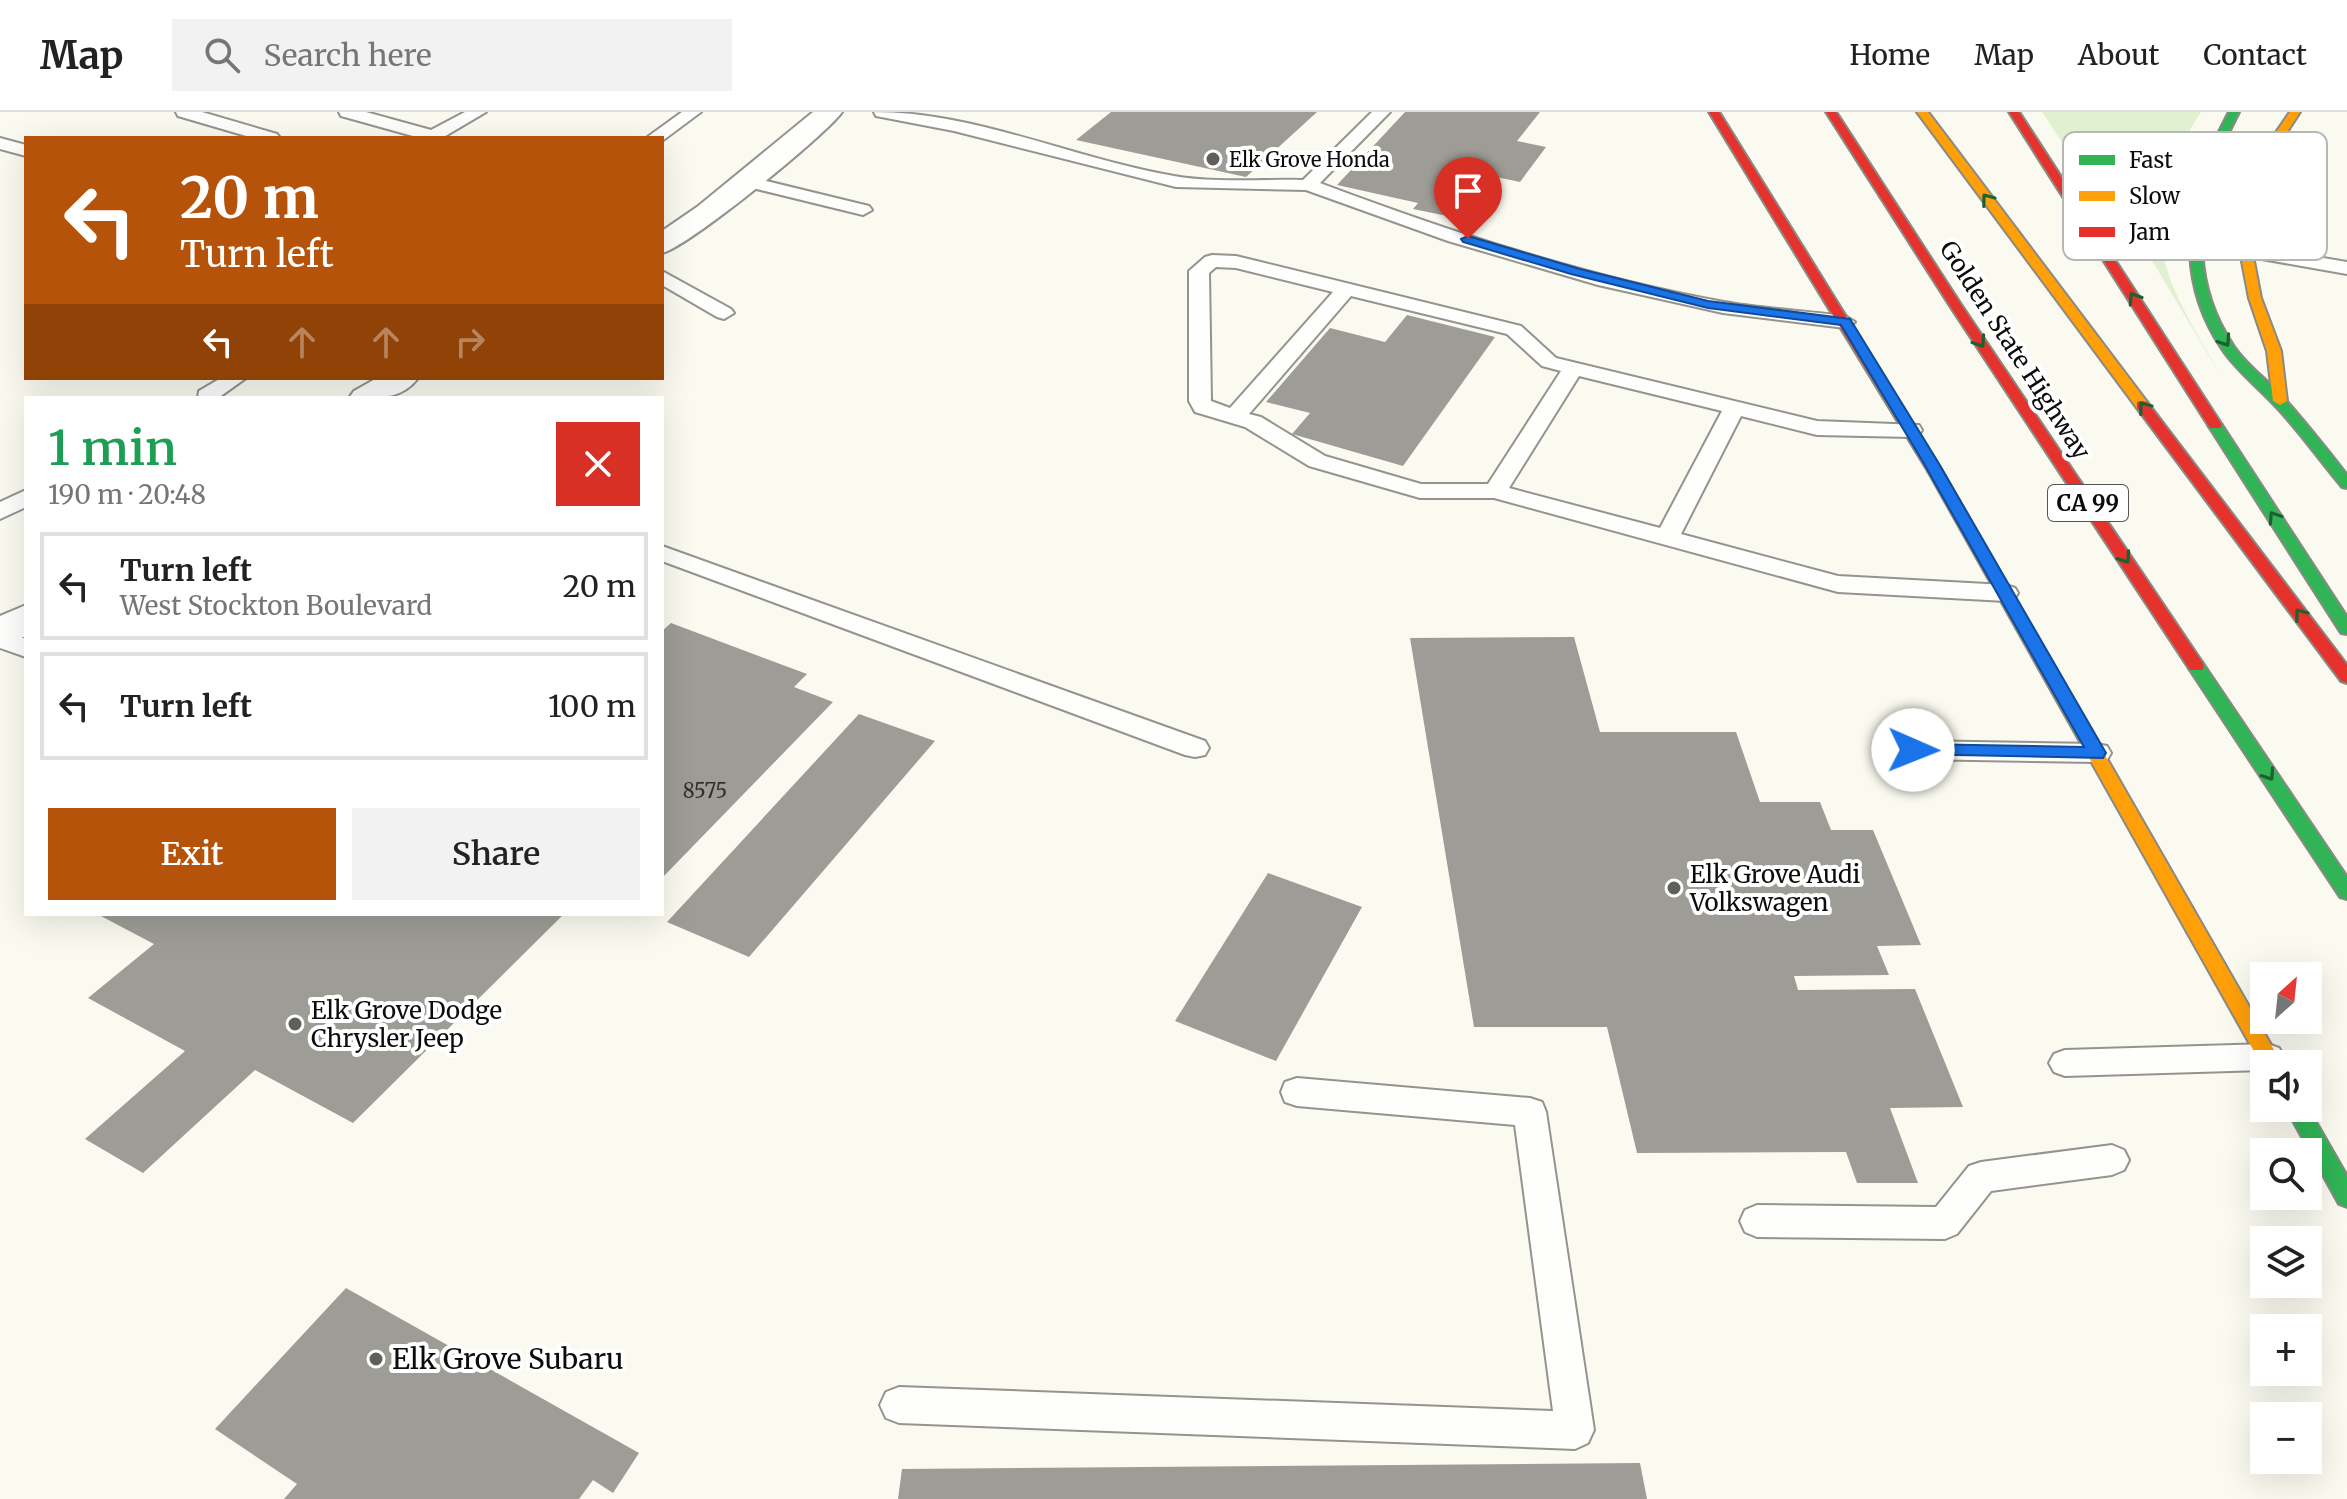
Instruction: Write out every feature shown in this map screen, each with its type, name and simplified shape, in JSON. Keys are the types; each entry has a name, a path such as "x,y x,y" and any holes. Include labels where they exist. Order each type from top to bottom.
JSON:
{"main road":[{"path":"1714,112 1911,430 2264,1050"},
{"name":"Golden State Highway","path":"1831,112 1956,306 2347,892"},
{"path":"1922,112 2347,677"},
{"path":"2014,112 2063,188"},
{"path":"2221,132 2234,112"},
{"path":"2282,132 2295,112"},
{"path":"1840,160 1956,306"},
{"path":"2109,260 2347,629"},
{"path":"2194,260 2198,287 2224,343 2280,401 2347,484"},
{"path":"2248,260 2255,298 2274,351 2280,401"},
{"path":"2305,1122 2347,1197"}],"street":[{"path":"664,243 707,213 829,112"},
{"path":"370,396 398,380"},
{"path":"0,636 24,619"}],"lane":[{"path":"184,112 264,136"},
{"path":"347,112 428,136"},
{"path":"433,136 478,112"},
{"path":"658,136 693,112"},
{"path":"882,112 955,126 1176,182 1308,185 1387,215 1708,305 1845,322"},
{"path":"1308,185 1382,112"},
{"path":"0,143 24,150"},
{"path":"746,181 863,210"},
{"path":"2299,260 2347,268"},
{"path":"1911,430 1817,428 1549,362 1514,330 1236,262 1212,261 1199,271 1200,401 1203,407 1253,422 1317,461 1420,491 1495,491 1838,584 2006,593"},
{"path":"664,278 724,313"},
{"path":"1235,416 1346,289"},
{"path":"1495,491 1573,368"},
{"path":"209,396 232,380"},
{"path":"1667,538 1734,408"},
{"path":"0,512 24,498"},
{"path":"664,554 1195,748"},
{"path":"0,636 24,648"},
{"path":"1913,750 2097,753"},
{"path":"2065,1063 2250,1061"},
{"path":"899,1405 1575,1430 1530,1112 1297,1092"},
{"path":"1757,1221 1945,1223 1981,1177 2112,1160"}],"green space":[{"path":"2042,112 2201,112 2189,132 2063,132 2063,144"},
{"path":"2152,260 2165,260 2190,322 2222,378"}],"building":[{"name":"Elk Grove Honda","path":"1111,112 1317,112 1246,177 1076,140"},
{"path":"1405,112 1540,112 1517,141 1546,147 1520,182 1487,175 1452,217 1413,209 1418,203 1337,185"},
{"path":"1407,315 1495,337 1403,466 1292,434 1310,413 1266,402 1330,328 1385,342"},
{"path":"671,623 807,674 794,687 833,702 664,876 664,629"},
{"name":"Elk Grove Audi Volkswagen","path":"1574,637 1600,732 1736,732 1760,802 1820,802 1831,830 1873,830 1921,945 1877,946 1889,975 1794,976 1798,990 1915,989 1963,1107 1890,1108 1918,1183 1857,1183 1846,1152 1637,1153 1607,1027 1474,1027 1410,638"},
{"path":"859,714 935,741 749,957 667,922"},
{"path":"1268,873 1362,907 1276,1061 1175,1021"},
{"name":"Elk Grove Dodge Chrysler Jeep","path":"101,916 562,916 353,1123 255,1070 143,1173 85,1139 185,1051 88,998 154,944"},
{"name":"Elk Grove Subaru","path":"346,1288 639,1453 613,1493 593,1480 579,1499 284,1499 297,1484 215,1429"},
{"path":"1640,1463 1647,1499 898,1499 902,1469"}],"traffic: fast":[{"path":"2223,132 2234,112"},
{"path":"2195,260 2200,289 2211,319 2227,347 2286,409 2347,484"},
{"path":"2215,425 2347,629"},
{"path":"2196,666 2347,892"},
{"path":"2305,1122 2347,1197"}],"traffic: slow":[{"path":"1922,112 2142,405"},
{"path":"2282,132 2295,112"},
{"path":"2248,260 2255,298 2274,351 2280,401"},
{"path":"1935,471 2264,1050"}],"traffic: jam":[{"path":"1714,112 1935,471"},
{"path":"1831,112 2196,666"},
{"path":"2014,112 2063,188"},
{"path":"2109,260 2215,425"},
{"path":"2142,405 2347,677"}],"place":[{"name":"Elk Grove Honda","path":"1213,159"},
{"name":"Elk Grove Audi Volkswagen","path":"1674,888"},
{"name":"Elk Grove Dodge Chrysler Jeep","path":"295,1024"},
{"name":"Elk Grove Subaru","path":"376,1359"}],"route":[{"path":"1468,239 1708,305 1845,322 1930,462 2097,753 1913,750"}]}
